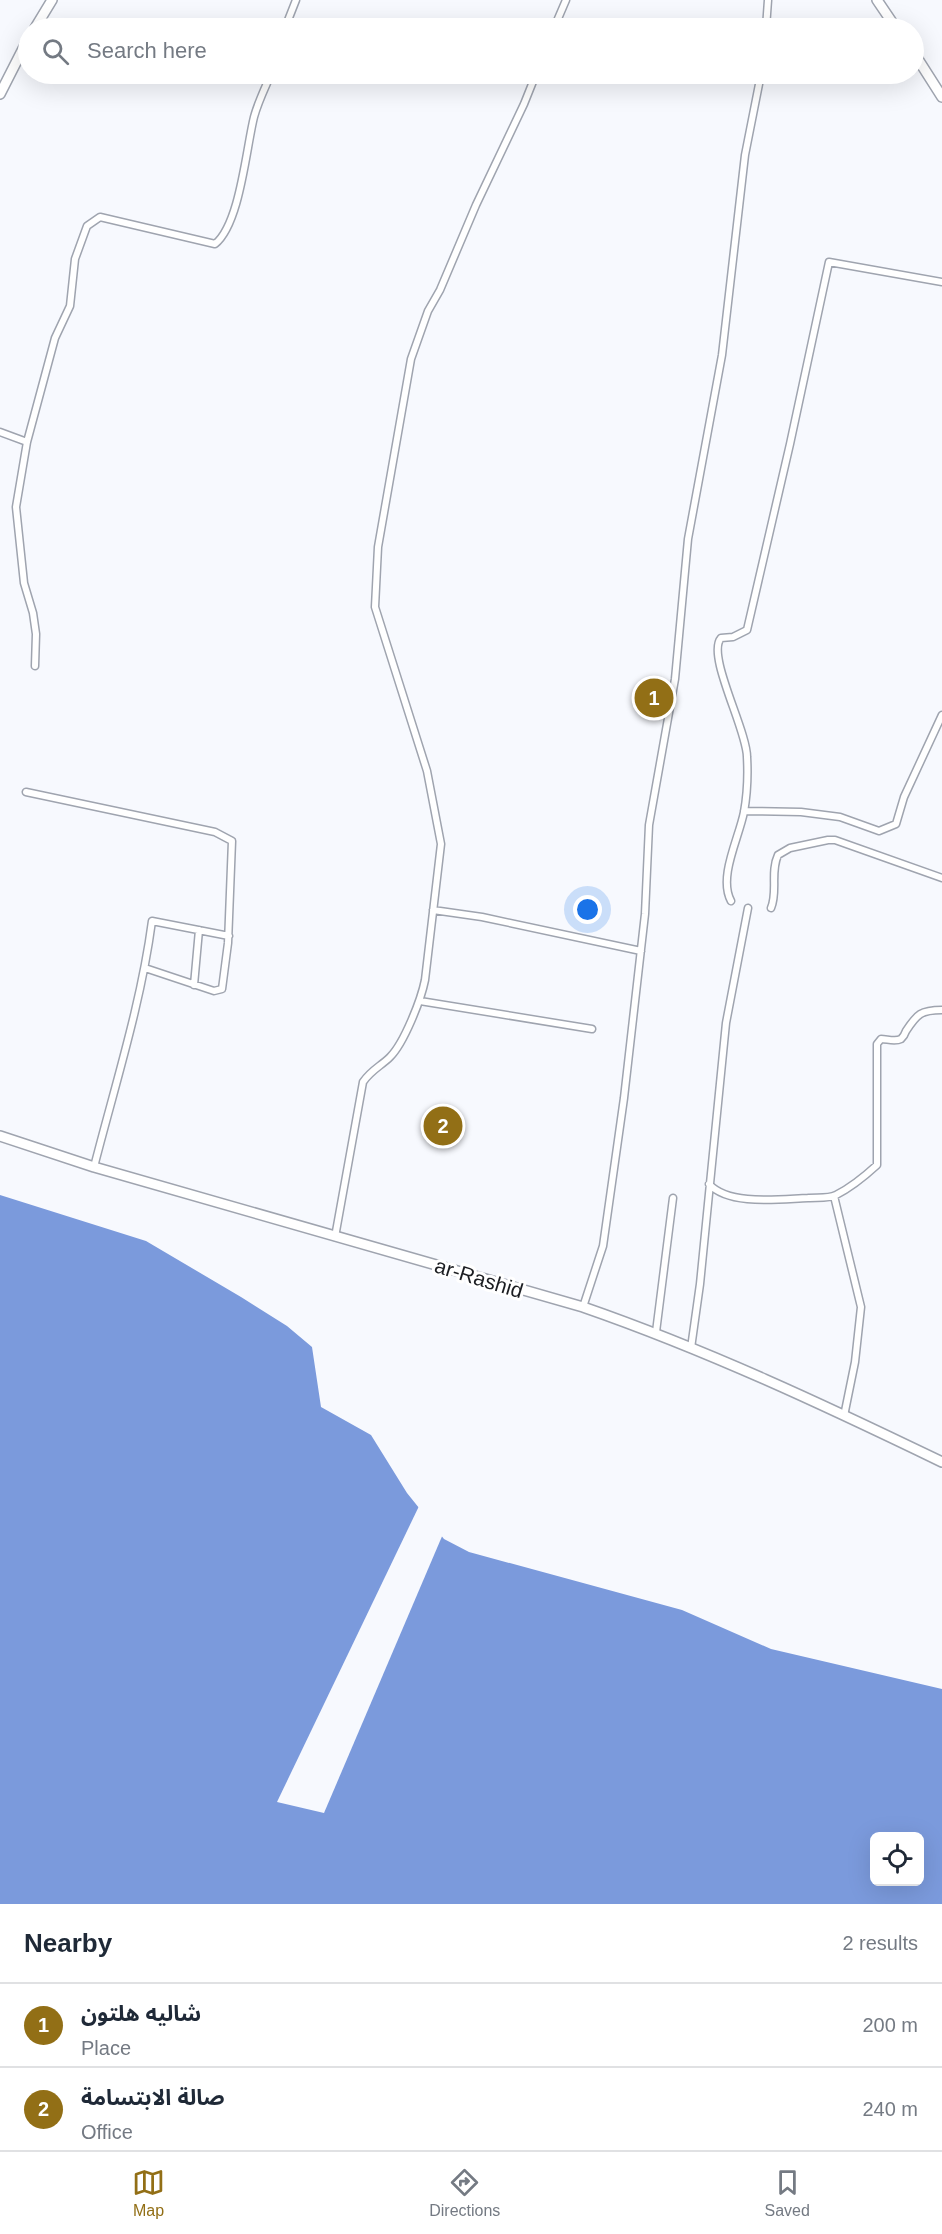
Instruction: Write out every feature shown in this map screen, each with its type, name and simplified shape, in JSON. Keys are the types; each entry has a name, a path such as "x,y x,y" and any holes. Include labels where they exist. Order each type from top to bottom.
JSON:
{"main road":[{"path":"41,18 52,0"},
{"path":"877,0 889,18"},
{"path":"0,94 18,59"},
{"path":"924,69 942,97"},
{"name":"ar-Rashid","path":"0,1136 94,1167 584,1307 656,1332 769,1380 942,1462"}],"street":[{"path":"289,18 296,0"},
{"path":"558,18 566,0"},
{"path":"767,18 768,0"},
{"path":"35,666 36,634 23,576 16,507 27,442 55,338 70,306 75,260 87,226 100,217 215,244 227,231 243,173 254,117 267,84"},
{"path":"335,1237 363,1082 372,1070 392,1055 420,1001 425,980 441,844 427,771 375,606 378,547 411,359 428,311 441,290 476,205 532,84"},
{"path":"584,1307 603,1246 624,1098 641,951 647,892 649,825 675,679 688,539 722,355 745,155 759,84"},
{"path":"731,901 726,891 727,875 744,811 747,754 738,718 722,677 716,648 721,638 733,637 747,630 790,444 828,262 942,282"},
{"path":"0,432 27,442"},
{"path":"744,811 801,812 840,817 879,831 896,824 904,797 942,715"},
{"path":"26,792 215,831 232,841 229,936 222,989 216,992 145,969"},
{"path":"771,908 774,901 774,873 778,855 790,848 828,840 835,840 942,878"},
{"path":"691,1348 700,1284 726,1023 748,908"},
{"path":"433,910 483,916 641,951"},
{"path":"94,1167 145,969 152,921 229,936"},
{"path":"194,985 199,930"},
{"path":"420,1001 592,1029"},
{"path":"709,1184 720,1193 764,1200 834,1196 864,1176 877,1165 876,1049 878,1041 899,1040 903,1038 915,1017 929,1010 942,1010"},
{"path":"834,1196 861,1307 855,1362 844,1416"},
{"path":"656,1332 673,1198"}],"water":[{"path":"0,1195 146,1241 287,1326 312,1347 321,1407 371,1435 407,1493 444,1539 469,1552 682,1610 771,1649 942,1689 942,1904 0,1904"}],"pier":[{"path":"420,1504 443,1534 324,1813 277,1802"}],"place":[{"name":"شاليه هلتون","path":"654,698"},
{"name":"صالة الابتسامة","path":"443,1126"}]}
